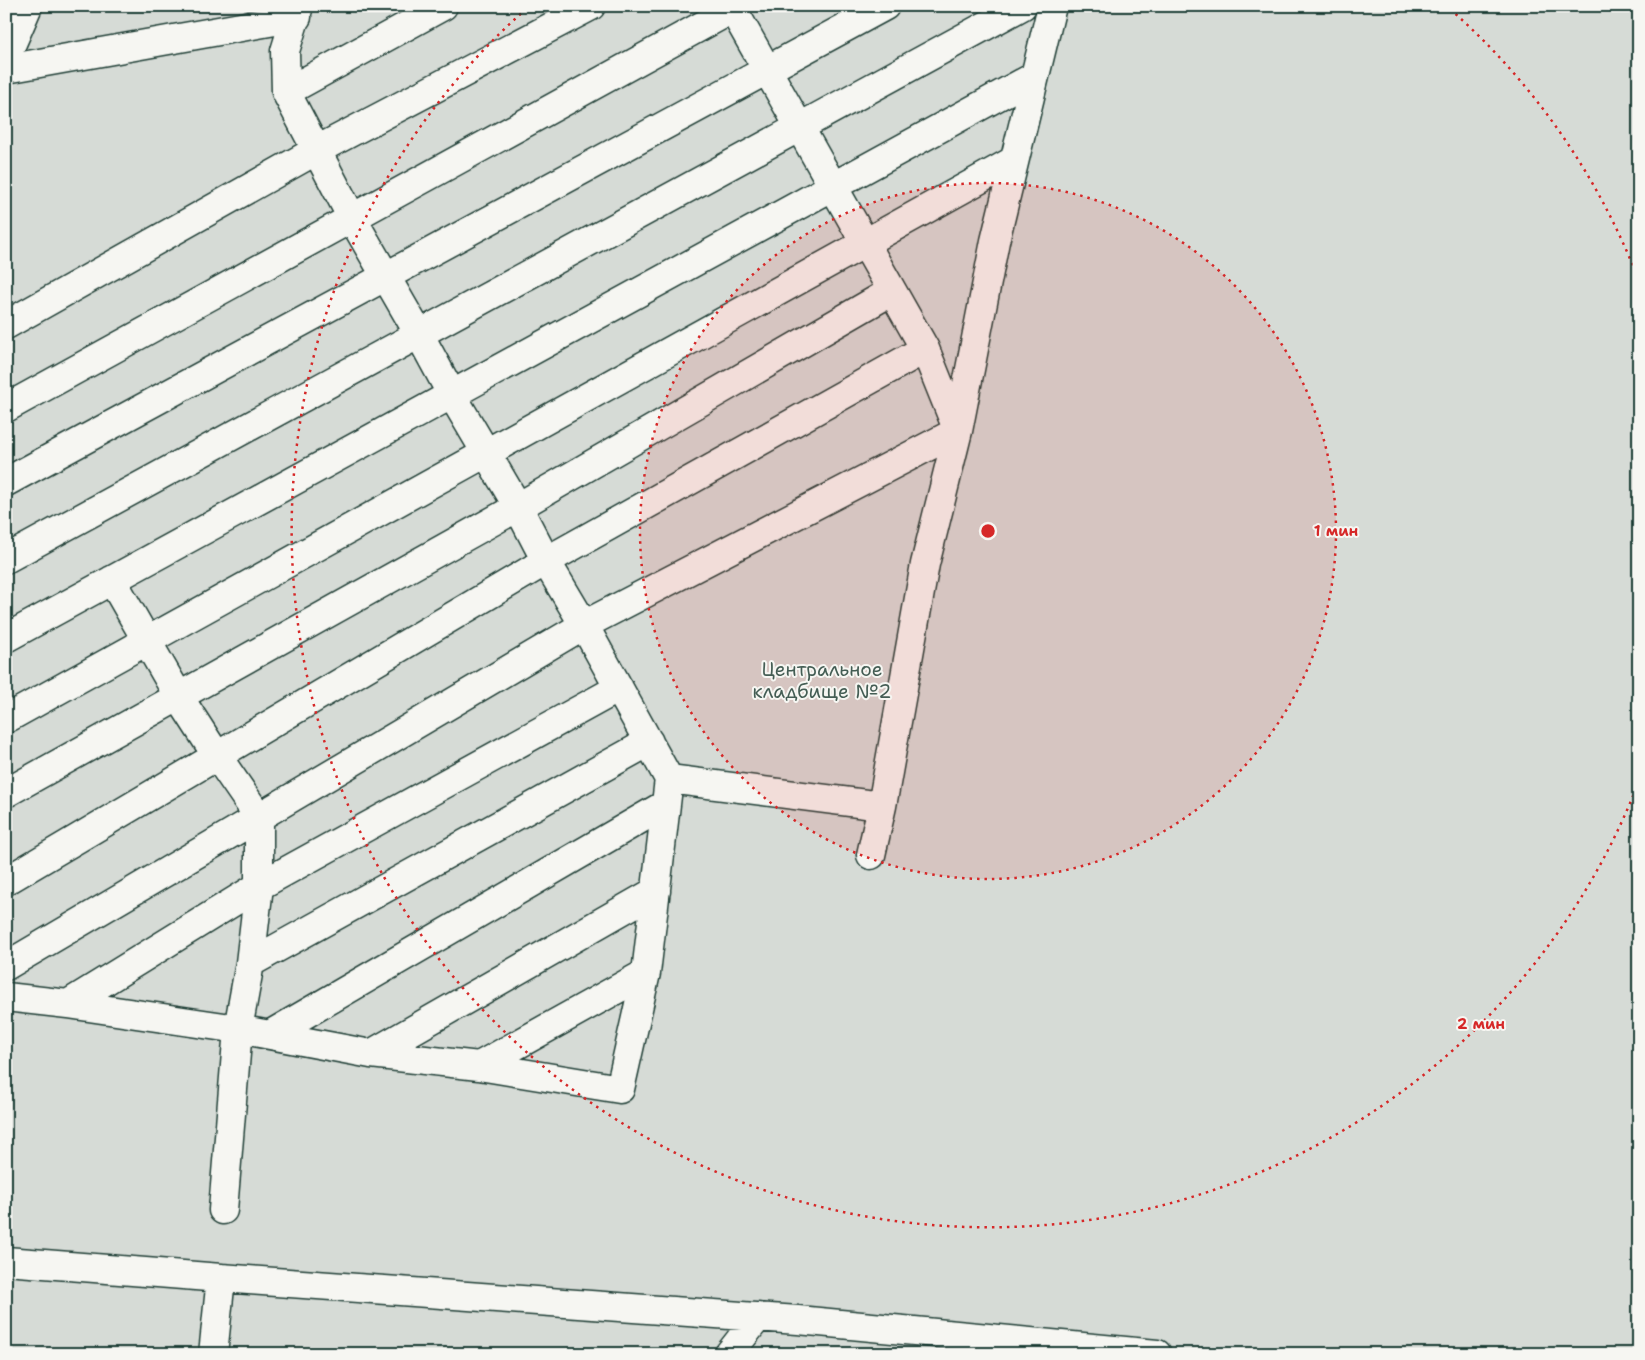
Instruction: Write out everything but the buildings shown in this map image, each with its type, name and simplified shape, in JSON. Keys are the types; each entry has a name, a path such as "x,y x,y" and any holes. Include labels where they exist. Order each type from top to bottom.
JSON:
{"street":[{"path":"6,57 28,6"},
{"path":"286,92 443,6"},
{"path":"6,325 317,150 591,6"},
{"path":"6,482 885,6"},
{"path":"6,558 1022,6"},
{"path":"871,855 882,806 925,564 958,431 995,241 1013,161 1052,6"},
{"path":"6,408 734,7 767,70 925,349 958,431"},
{"path":"6,69 298,12 285,51 286,92 352,218 518,507 546,561 649,742 667,791 646,973 620,1088 479,1066 371,1054 238,1028 6,997"},
{"path":"6,638 1035,76"},
{"path":"6,720 1013,161"},
{"path":"6,793 518,507 892,291"},
{"path":"6,881 546,561 925,349"},
{"path":"6,966 584,625 958,431"},
{"path":"112,580 179,697 259,817 258,886 250,962 238,1028 223,1210"},
{"path":"68,1004 258,886 619,688"},
{"path":"250,962 649,742"},
{"path":"271,1034 667,791 882,806"},
{"path":"371,1054 656,891"},
{"path":"479,1066 646,973"},
{"path":"6,1261 758,1317 801,1308 840,1324 1157,1354"},
{"path":"213,1354 221,1278"},
{"path":"729,1354 758,1317"}],"green space":[{"name":"Центральное кладбище №2","path":"6,6 1639,6 1639,1354 6,1354"}]}
